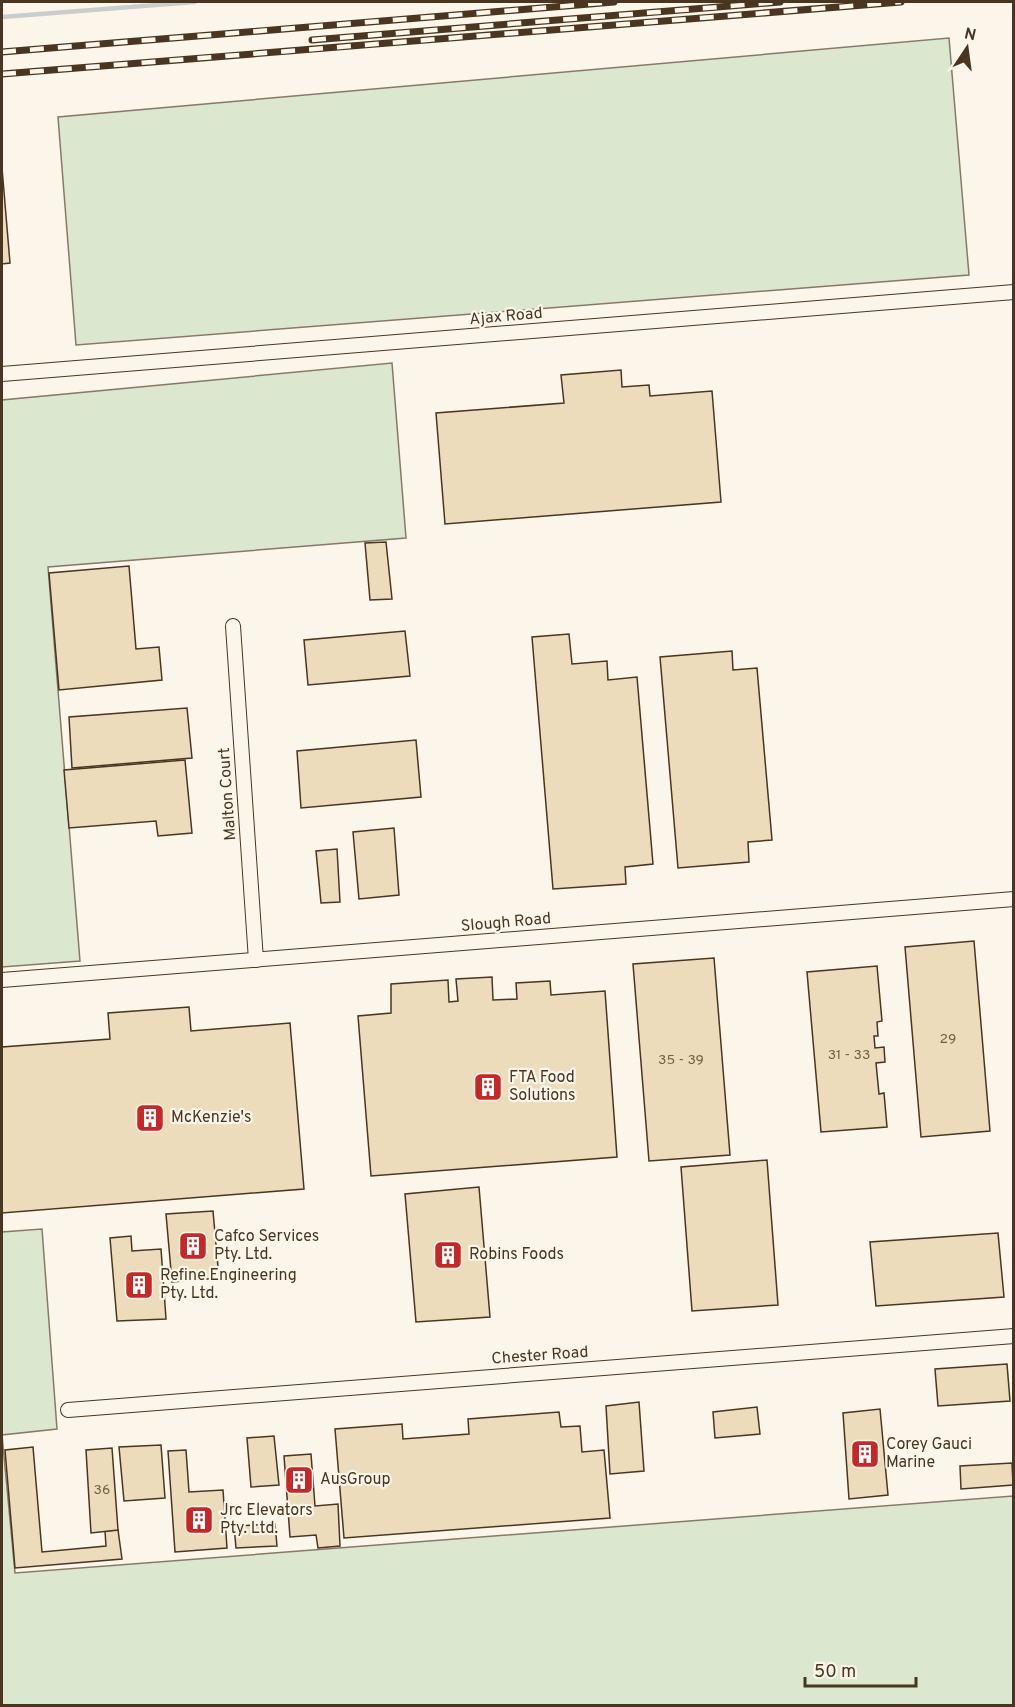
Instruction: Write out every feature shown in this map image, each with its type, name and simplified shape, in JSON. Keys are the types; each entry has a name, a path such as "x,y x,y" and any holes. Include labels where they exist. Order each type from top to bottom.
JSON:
{"street":[{"name":"Ajax Road","path":"2,374 1014,292"},
{"name":"Malton Court","path":"233,626 256,960"},
{"name":"Slough Road","path":"2,980 1014,899"},
{"name":"Chester Road","path":"69,1410 1014,1336"}],"green space":[{"path":"949,38 969,275 76,345 58,117"},
{"path":"392,363 406,538 48,567 80,961 2,967 2,400"},
{"path":"42,1229 57,1429 2,1435 2,1232"},
{"path":"2,1435 15,1573 1013,1496 1013,1705 2,1705"}],"building":[{"path":"2,168 10,263 2,264"},
{"path":"621,370 622,387 649,385 650,396 712,391 721,502 445,524 436,413 564,403 561,375"},
{"path":"386,542 392,599 370,600 365,543"},
{"path":"129,566 136,649 159,647 162,680 59,690 49,573"},
{"path":"405,631 410,676 308,685 304,640"},
{"path":"569,634 572,664 607,661 608,680 637,677 653,864 625,867 626,884 553,889 532,637"},
{"path":"732,651 733,670 757,668 772,840 748,842 749,862 678,868 660,657"},
{"path":"187,708 192,758 72,768 69,717"},
{"path":"416,740 421,797 301,808 297,751"},
{"path":"185,760 192,833 158,836 156,821 69,828 64,770"},
{"path":"394,828 399,895 359,899 353,832"},
{"path":"337,849 340,902 321,903 316,851"},
{"path":"974,941 990,1131 921,1137 905,947"},
{"path":"714,958 730,1155 649,1161 633,964"},
{"path":"877,966 882,1021 877,1022 878,1036 874,1036 875,1048 884,1047 885,1062 876,1063 879,1094 884,1093 887,1127 821,1132 807,972"},
{"name":"FTA Food Solutions","path":"492,977 493,1000 517,999 516,983 550,981 551,995 605,991 617,1157 371,1176 358,1016 391,1013 391,984 448,980 449,1002 458,1001 456,979"},
{"name":"McKenzie's","path":"189,1007 191,1031 290,1023 304,1189 2,1213 2,1047 110,1039 108,1013"},
{"path":"767,1160 778,1305 692,1311 681,1167"},
{"name":"Robins Foods","path":"479,1187 490,1317 416,1322 405,1194"},
{"name":"Cafco Services Pty. Ltd.","path":"213,1211 219,1278 172,1282 166,1214"},
{"path":"998,1233 1004,1297 876,1306 870,1242"},
{"name":"Refine Engineering Pty. Ltd.","path":"131,1236 132,1251 161,1249 166,1319 117,1321 110,1238"},
{"path":"1007,1364 1010,1401 938,1406 935,1369"},
{"path":"639,1402 644,1471 610,1474 606,1406"},
{"path":"757,1407 760,1434 715,1438 713,1412"},
{"name":"Corey Gauci Marine","path":"880,1409 888,1495 849,1499 843,1413"},
{"path":"559,1412 561,1427 580,1426 582,1452 604,1450 610,1518 344,1538 335,1429 402,1424 403,1439 469,1434 468,1419"},
{"path":"274,1436 279,1485 251,1487 247,1438"},
{"path":"161,1445 165,1498 124,1501 119,1447"},
{"path":"33,1447 42,1552 106,1546 105,1531 118,1530 122,1559 15,1568 5,1450"},
{"path":"112,1448 118,1530 91,1533 86,1450"},
{"name":"Jrc Elevators Pty. Ltd.","path":"186,1450 189,1492 223,1490 227,1548 175,1552 168,1451"},
{"name":"AusGroup","path":"311,1454 315,1506 338,1504 340,1546 318,1548 316,1535 290,1537 284,1456"},
{"path":"1012,1463 1013,1485 961,1489 960,1466"},
{"path":"275,1524 277,1546 236,1548 234,1526"}],"waterway":[{"path":"2,17 195,2"}],"railway":[{"path":"2,52 614,2"},
{"path":"312,40 780,2"},
{"path":"2,74 901,2"}],"place":[{"name":"FTA Food Solutions","path":"488,1087"},
{"name":"McKenzie's","path":"150,1118"},
{"name":"Cafco Services Pty. Ltd.","path":"193,1246"},
{"name":"Robins Foods","path":"448,1255"},
{"name":"Refine Engineering Pty. Ltd.","path":"139,1285"},
{"name":"Corey Gauci Marine","path":"865,1454"},
{"name":"AusGroup","path":"299,1480"},
{"name":"Jrc Elevators Pty. Ltd.","path":"199,1520"}]}
